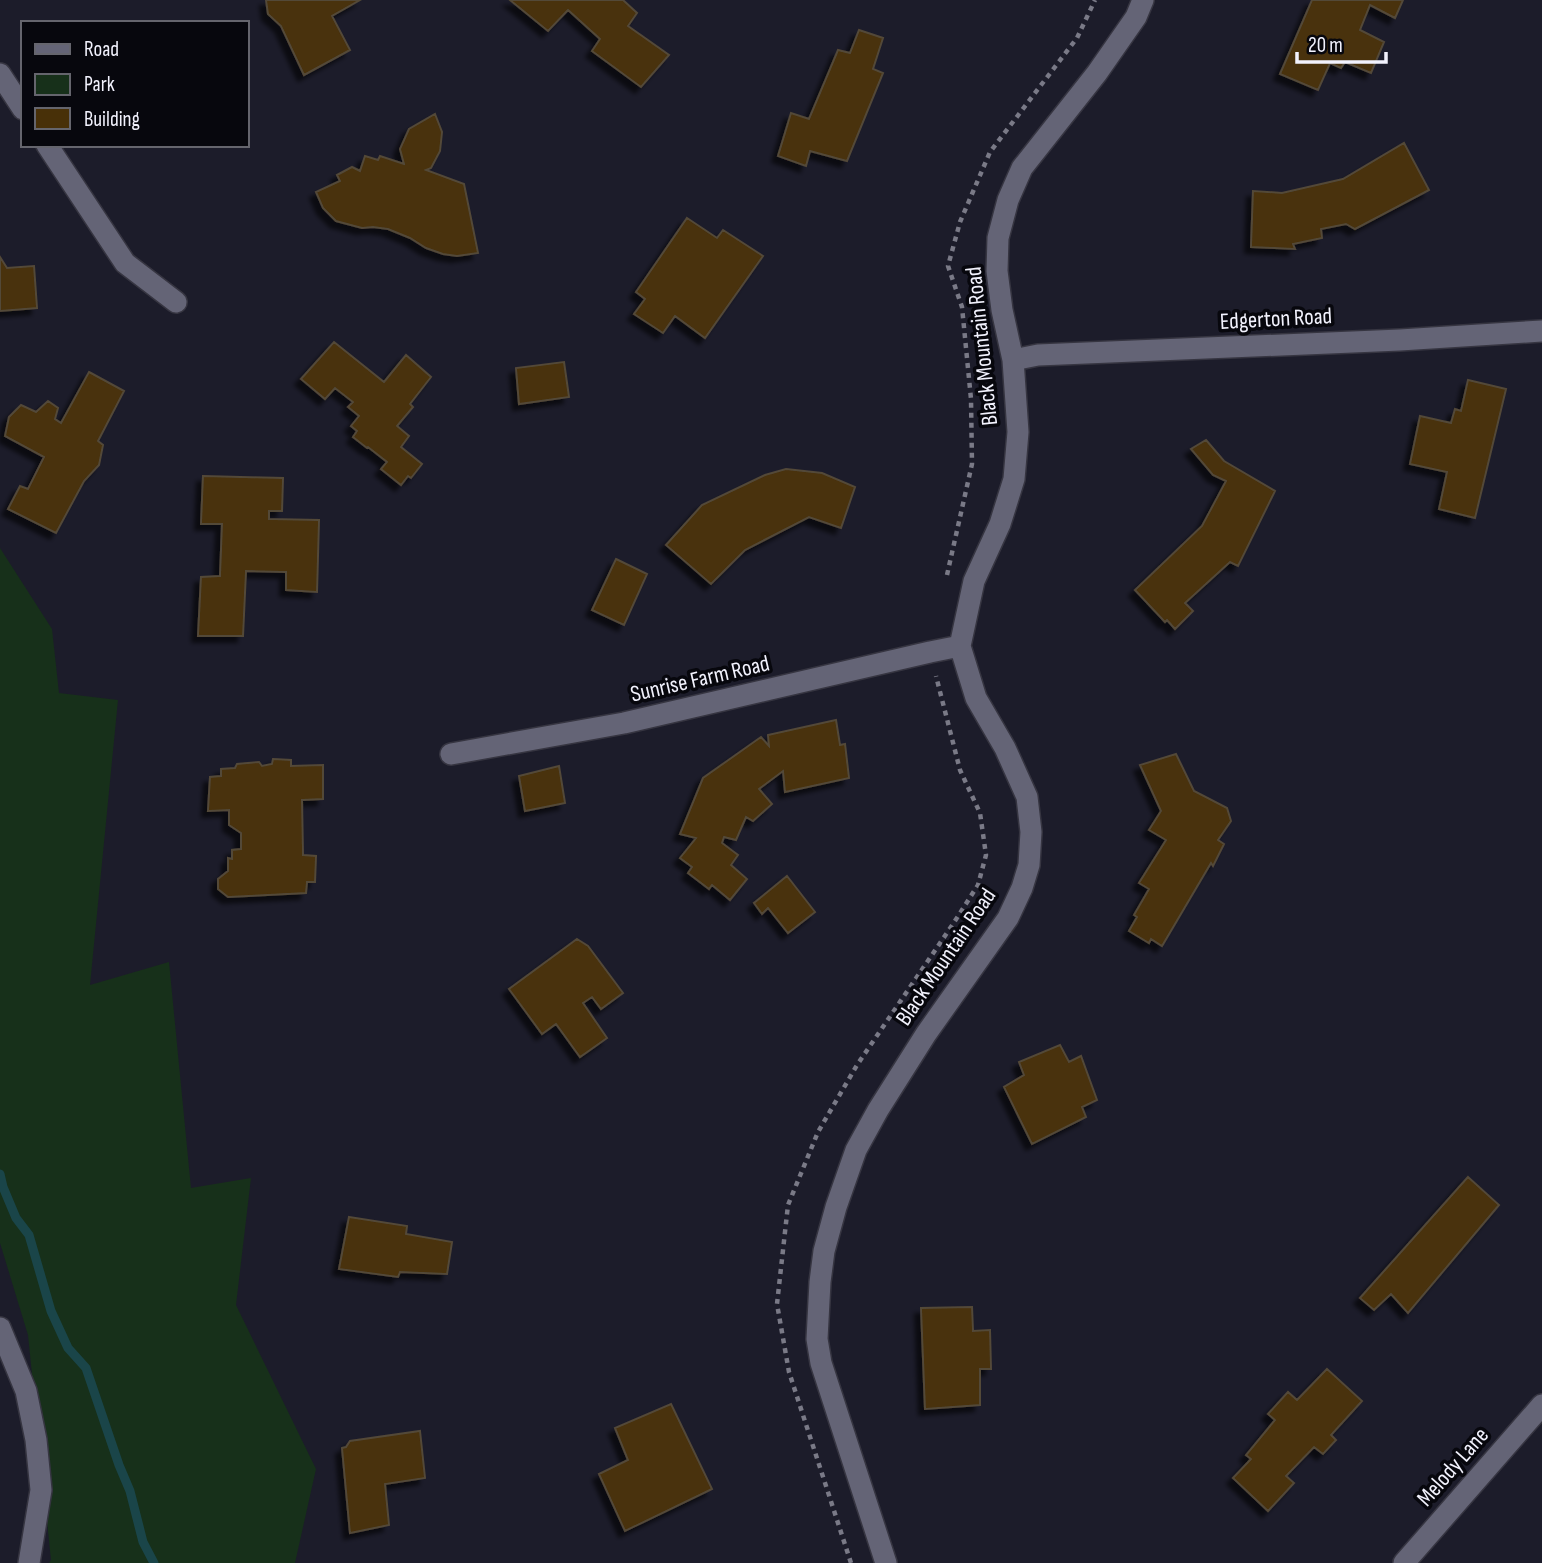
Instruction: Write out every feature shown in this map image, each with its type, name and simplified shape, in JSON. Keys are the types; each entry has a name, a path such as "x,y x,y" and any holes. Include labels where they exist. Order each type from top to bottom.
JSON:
{"street":[{"name":"Black Mountain Road","path":"886,1563 821,1363 817,1339 824,1251 856,1150 926,1034 1008,918 1029,865 1031,832 1027,797 1005,748 976,698 960,646 974,581 1000,524 1014,479 1018,432 1013,360 997,271 998,238 1008,200 1022,169 1097,73 1136,17 1143,0"},
{"path":"0,74 21,106"},
{"path":"48,147 125,263 176,302"},
{"name":"Edgerton Road","path":"1013,360 1038,355 1400,340 1542,331"},
{"name":"Sunrise Farm Road","path":"451,754 624,723 960,646"},
{"path":"0,1328 26,1391 36,1440 41,1490 29,1563"},
{"name":"Melody Lane","path":"1404,1563 1542,1405"}],"path":[{"path":"944,587 972,464 971,399 962,307 948,267 960,222 990,152 1077,38 1095,0"},
{"path":"851,1563 789,1372 777,1304 788,1205 818,1132 857,1065 978,885 986,855 980,813 960,770 930,652"}],"green space":[{"path":"0,548 52,629 59,693 118,700 90,985 169,962 191,1188 251,1178 236,1305 316,1469 295,1563 49,1563 51,1560 28,1335 0,1243"}],"building":[{"path":"266,0 360,0 332,16 350,50 304,75 281,26 268,14"},
{"path":"510,0 623,0 637,13 628,26 669,55 641,87 592,51 600,39 568,10 548,31"},
{"path":"1312,0 1403,0 1395,18 1370,5 1360,30 1384,42 1371,73 1345,62 1341,68 1330,63 1318,90 1280,74"},
{"path":"859,30 883,38 873,69 883,73 847,161 810,151 806,166 778,156 791,113 809,119 838,50 850,53"},
{"path":"435,114 442,132 440,151 431,168 426,170 464,184 478,253 457,256 443,254 388,229 362,228 336,221 323,208 316,192 340,181 337,175 352,167 360,171 365,156 378,160 380,156 404,164 400,149 409,129"},
{"path":"1404,143 1429,190 1355,229 1346,224 1321,229 1322,238 1293,244 1295,249 1251,247 1253,191 1282,193 1343,179"},
{"path":"687,218 717,238 723,230 763,256 705,338 675,316 663,333 634,314 645,299 636,292"},
{"path":"0,257 7,268 34,266 37,308 0,311"},
{"path":"334,342 384,382 406,355 431,377 410,404 413,407 397,426 409,436 401,447 422,464 411,478 408,476 401,485 381,469 387,462 353,437 357,431 351,426 359,416 348,407 353,402 335,388 325,399 301,379"},
{"path":"564,362 569,397 519,404 516,368"},
{"path":"89,372 124,391 98,441 103,445 99,465 84,481 56,533 8,509 20,486 28,489 44,457 5,436 9,417 21,405 36,412 48,401 58,408 55,419 61,423"},
{"path":"1468,380 1506,389 1475,518 1439,509 1447,472 1410,464 1420,416 1451,423 1455,409 1461,411"},
{"path":"1206,440 1224,461 1275,491 1238,566 1230,562 1185,603 1193,611 1175,629 1135,590 1202,526 1226,481 1213,475 1191,449"},
{"path":"786,469 822,473 855,487 841,528 809,517 745,550 711,584 666,545 702,505 765,475"},
{"path":"203,476 283,478 282,511 269,511 269,519 319,520 317,592 286,590 286,572 246,571 243,636 198,636 201,577 220,576 222,524 201,524"},
{"path":"616,559 647,574 624,625 592,610"},
{"path":"836,720 840,745 845,744 849,778 785,792 783,771 759,789 772,804 753,821 746,817 736,840 724,837 722,843 738,855 731,865 747,879 730,900 712,885 709,889 688,873 692,867 680,858 696,838 680,834 703,778 761,737 769,746 768,735"},
{"path":"1176,754 1194,791 1227,808 1231,821 1218,840 1224,844 1213,866 1211,863 1162,946 1151,939 1149,943 1129,931 1137,917 1134,915 1149,889 1139,883 1166,840 1149,830 1161,811 1140,765"},
{"path":"273,759 291,760 291,766 323,765 323,799 302,800 303,855 316,856 315,882 307,882 306,893 228,897 218,889 218,879 228,871 228,858 232,859 232,850 241,849 241,833 229,825 229,810 208,811 210,777 221,776 221,769 235,768 237,764 259,762 262,766 272,764"},
{"path":"559,766 565,803 525,811 519,776"},
{"path":"787,876 815,912 788,933 768,908 762,914 754,903"},
{"path":"577,939 588,946 623,993 601,1009 592,997 583,1003 607,1038 580,1057 556,1024 542,1034 509,989"},
{"path":"1060,1045 1069,1062 1081,1056 1097,1100 1082,1107 1086,1117 1032,1144 1004,1087 1024,1075 1019,1062"},
{"path":"1468,1177 1499,1205 1408,1313 1391,1294 1374,1310 1360,1298"},
{"path":"349,1217 407,1226 406,1234 452,1242 447,1274 400,1272 398,1277 339,1269"},
{"path":"972,1307 973,1331 990,1330 991,1369 980,1369 980,1405 925,1409 921,1308"},
{"path":"1327,1369 1362,1401 1331,1435 1336,1440 1323,1454 1314,1447 1286,1476 1294,1483 1268,1511 1233,1478 1251,1459 1246,1455 1275,1420 1268,1414 1288,1392 1297,1400"},
{"path":"671,1404 712,1489 625,1531 599,1474 628,1460 615,1428"},
{"path":"420,1431 425,1478 385,1484 389,1525 350,1533 342,1448 350,1441"}],"waterway":[{"path":"0,1174 16,1218 29,1235 51,1311 68,1348 86,1368 130,1491 143,1542 154,1563"}]}
